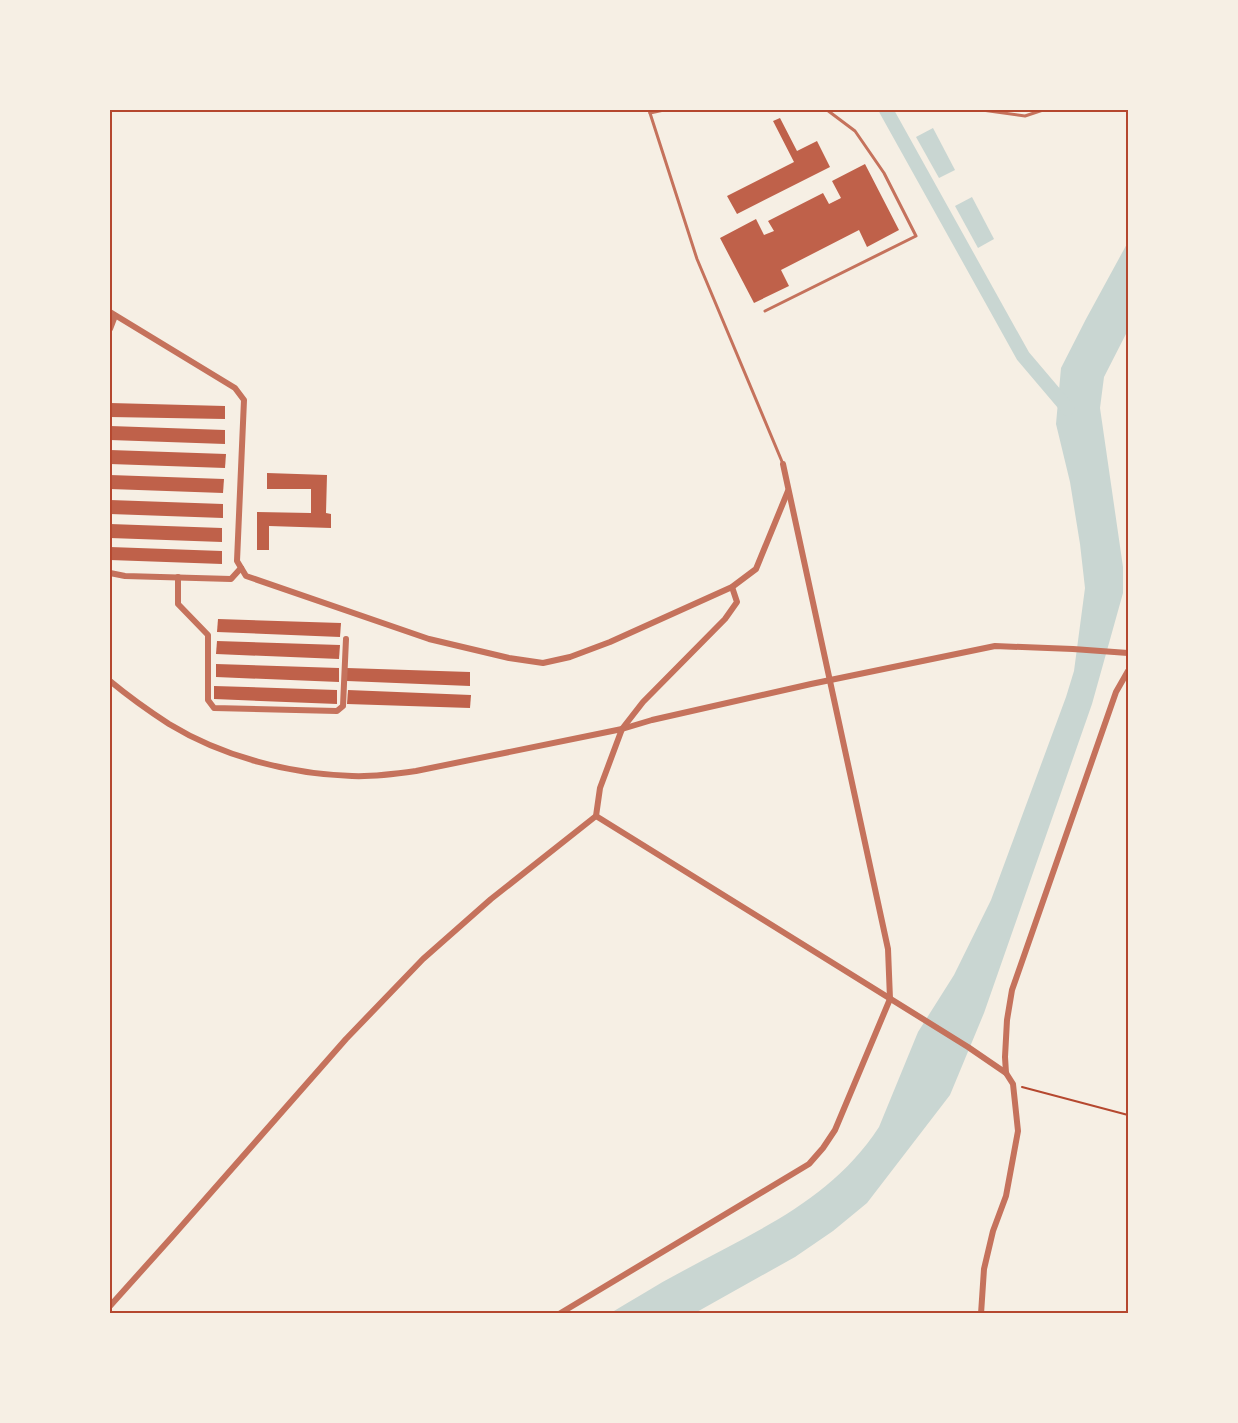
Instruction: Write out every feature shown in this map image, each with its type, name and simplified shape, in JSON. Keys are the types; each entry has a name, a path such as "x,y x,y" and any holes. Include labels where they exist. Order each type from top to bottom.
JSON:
{"street":[{"path":"110,329 112,314 235,388 244,400 237,561 246,576 429,639 509,658 543,663 570,657 610,642 732,587 756,569 789,489"},
{"path":"559,1314 809,1164 824,1148 835,1130 890,999 888,949 783,464"},
{"path":"110,573 125,576 231,579 242,568"},
{"path":"178,577 178,604 208,635 208,700 214,708 336,711 343,706 346,639"},
{"path":"110,1306 346,1039 423,959 491,899 596,816 600,788 622,729 643,702 725,619 737,602 732,587"},
{"path":"110,681 169,724 237,755 309,772 382,776 622,729 652,720 811,684 995,646 1128,653"},
{"path":"1006,1073 1007,1020 1012,990 1116,692 1128,671"},
{"path":"596,816 968,1047 1006,1073 1013,1084 1018,1131 1006,1196 993,1231 984,1269 981,1314"}],"lane":[{"path":"664,110 650,111 697,259 783,464"},
{"path":"765,312 916,236 884,173 855,131 827,110"},
{"path":"982,110 1025,116 1043,110"}],"path":[{"path":"1013,1084 1128,1115"}],"shaded area":[{"path":"933,128 955,170 939,178 916,137"},
{"path":"972,197 994,239 978,248 955,206"},
{"path":"1128,242 1128,330 1104,377 1100,408 1123,567 1123,593 1092,704 984,1013 950,1095 867,1203 833,1231 795,1257 695,1313 609,1314 763,1228 814,1195 838,1176 879,1127 918,1032 954,975 991,900 1074,671 1085,588 1070,482 1056,424 1061,368"}],"building":[{"path":"780,118 797,151 817,141 830,167 737,214 727,196 794,162 773,121"},
{"path":"865,164 899,230 867,247 859,230 781,270 789,286 754,303 720,238 756,219 764,235 774,231 768,221 823,193 829,204 841,198 832,181"},
{"path":"110,403 225,406 225,419 110,417"},
{"path":"110,426 225,430 225,444 110,440"},
{"path":"110,450 226,454 225,468 110,464"},
{"path":"267,473 327,475 326,513 331,514 331,528 269,526 269,550 257,550 257,512 311,513 311,489 267,489"},
{"path":"110,475 224,479 223,493 110,489"},
{"path":"110,500 223,504 223,518 110,514"},
{"path":"110,524 222,528 222,542 110,538"},
{"path":"110,547 222,551 222,564 110,560"},
{"path":"218,619 341,623 340,637 217,632"},
{"path":"217,641 340,645 339,659 216,654"},
{"path":"216,664 339,668 339,682 216,677"},
{"path":"347,668 470,672 470,686 347,681"},
{"path":"214,686 337,690 337,704 214,699"},
{"path":"348,690 471,695 470,708 347,704"}],"waterway":[{"path":"886,110 1023,356 1068,409"}]}
